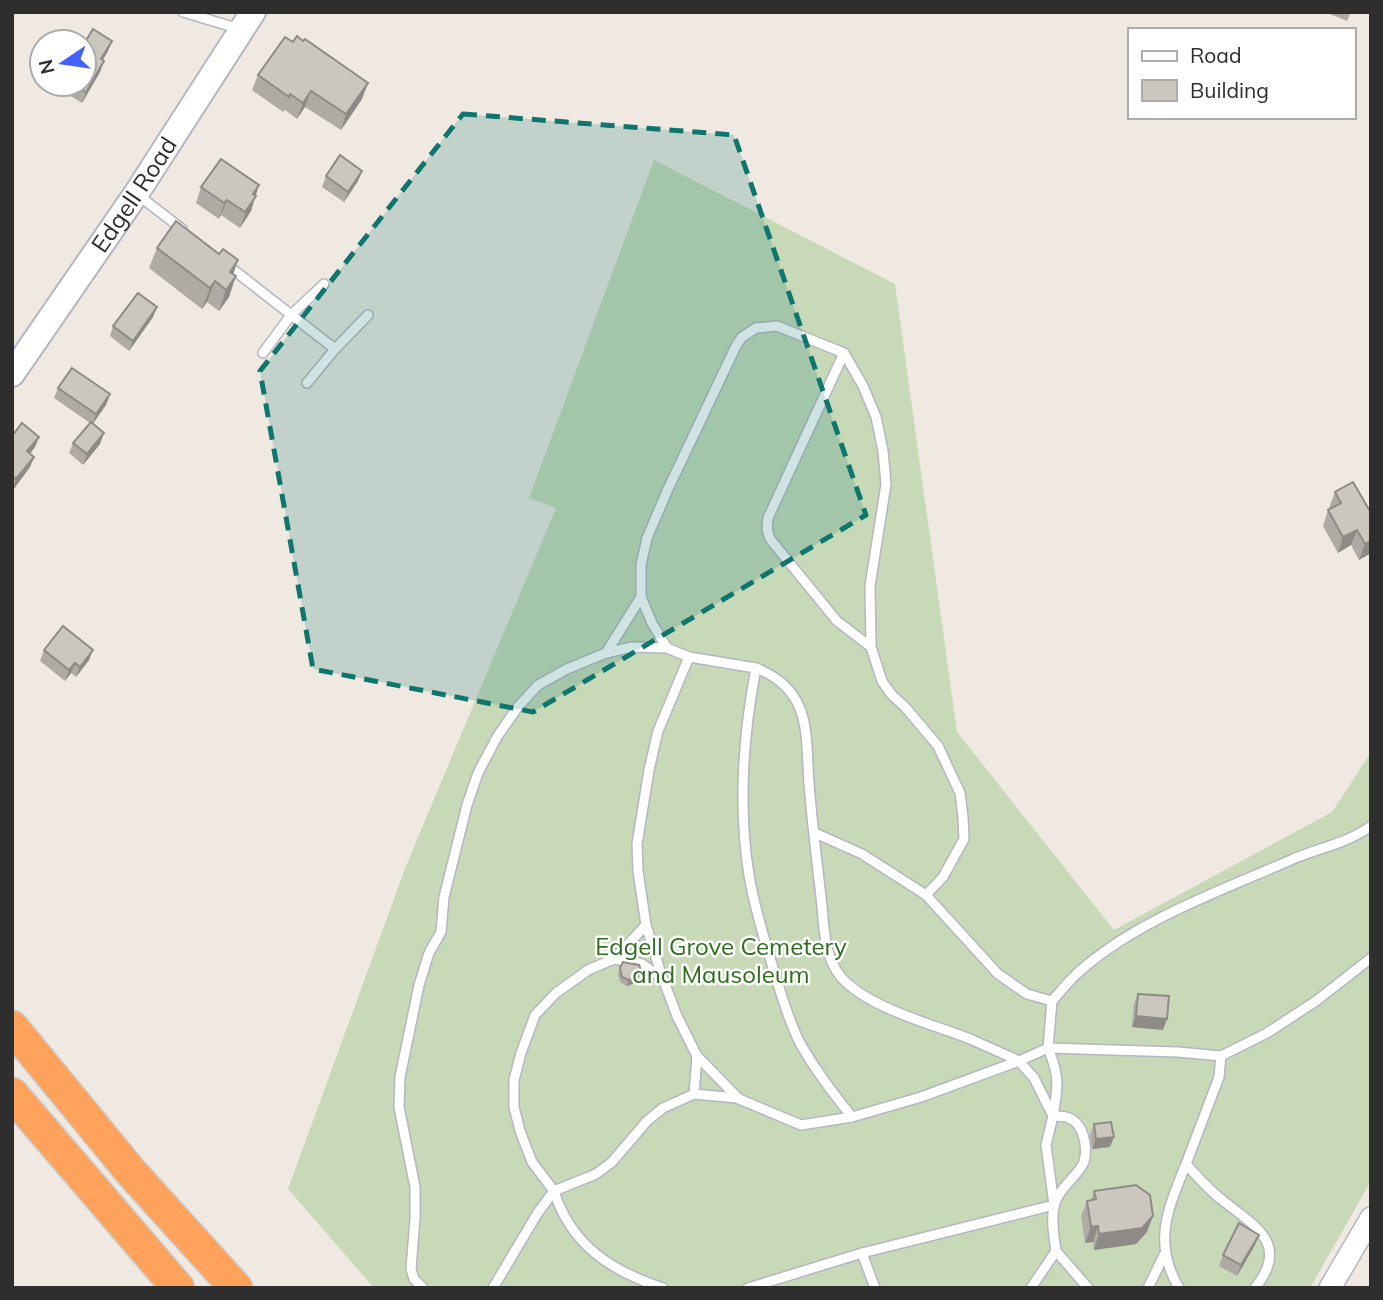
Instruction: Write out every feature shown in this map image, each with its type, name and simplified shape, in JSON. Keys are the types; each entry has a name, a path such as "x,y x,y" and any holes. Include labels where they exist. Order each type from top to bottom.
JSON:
{"highway":[{"path":"12,1027 131,1171 236,1288"},
{"path":"12,1094 178,1288"}],"main road":[{"name":"Edgell Road","path":"12,374 136,194 247,21"}],"street":[{"path":"1330,1288 1371,1218"}],"lane":[{"path":"183,12 247,21"},
{"path":"136,194 187,233"},
{"path":"218,258 335,349"},
{"path":"263,353 291,315 324,284"},
{"path":"307,383 368,315"},
{"path":"667,649 641,597 641,565 647,538 736,346 742,337 756,328 777,326 844,353 863,386 876,417 883,451 886,484 870,586 871,647 883,681 891,694 938,746 960,793 964,839 943,877 926,895"},
{"path":"844,353 768,518 766,529 836,621 871,647"},
{"path":"606,653 641,597"},
{"path":"423,1288 414,1279 411,1269 415,1187 399,1107 400,1077 419,985 429,953 441,932 444,897 467,805 478,773 497,737 517,708 538,685 567,669 606,653 632,648 667,649 689,657 756,668 780,680 795,698 808,735 809,792 824,930 831,964 842,979 903,1015 1018,1060 1034,1078 1053,1116"},
{"path":"689,657 658,731 637,844 638,871 646,925 677,1016 697,1056 739,1099"},
{"path":"756,668 743,762 743,816 751,888 785,1007 800,1042 852,1117"},
{"path":"1088,1288 1056,1251 1053,1228 1054,1205 1046,1145 1058,1085 1057,1069 1048,1048 1052,1001 1081,970 1123,940 1158,920 1314,850 1355,838 1371,826"},
{"path":"815,834 862,854 926,895 998,974 1027,994 1052,1001"},
{"path":"646,925 614,959 588,970 556,993 535,1015 518,1062 514,1080 514,1107 532,1162 554,1191 560,1210 573,1232 600,1259 638,1280 663,1288"},
{"path":"493,1288 537,1213 554,1191 596,1174 612,1162 647,1121 663,1108 694,1094 739,1099 801,1125 852,1117 911,1100 1048,1048 1221,1056 1267,1033 1315,1001 1371,958"},
{"path":"614,959 642,964 663,979"},
{"path":"694,1094 697,1056"},
{"path":"1179,1288 1164,1255 1163,1235 1219,1077 1221,1056"},
{"path":"748,1288 862,1252 1054,1205 1069,1180 1084,1163 1085,1141 1077,1123 1068,1118 1053,1116"},
{"path":"1186,1164 1217,1196 1265,1236 1270,1245 1271,1259 1255,1288"},
{"path":"1031,1288 1056,1251"},
{"path":"862,1252 875,1288"},
{"path":"1148,1288 1164,1255"}],"highlighted area":[{"path":"463,114 734,135 866,515 533,712 313,669 260,371"}],"green space":[{"name":"Edgell Grove Cemetery and Mausoleum","path":"654,160 895,284 957,732 1114,930 1332,812 1371,752 1371,1181 1310,1288 374,1288 288,1189 406,866 556,508 529,498"}],"building":[{"path":"98,32 112,41 101,59 104,61 98,71"},
{"path":"297,36 368,83 346,114 311,91 303,103 290,94 289,97 258,75 285,37 293,42"},
{"path":"340,155 362,171 348,192 326,176"},
{"path":"221,159 259,185 253,194 256,196 245,212 227,200 224,203 201,187"},
{"path":"176,221 219,254 223,249 238,260 230,272 236,276 226,290 215,281 210,288 157,248"},
{"path":"138,293 157,307 133,341 113,326"},
{"path":"72,368 110,394 96,414 58,388"},
{"path":"91,422 104,433 87,454 73,443"},
{"path":"22,423 39,437 27,451 34,457 16,479 12,476 12,436"},
{"path":"1353,482 1371,513 1371,541 1365,544 1357,530 1343,537 1328,510 1341,503 1335,492"},
{"path":"63,626 93,650 80,667 75,663 69,670 44,650"},
{"path":"623,962 639,965 641,970 637,978 629,980 622,977 620,968"},
{"path":"1138,994 1169,996 1167,1019 1136,1016"},
{"path":"1111,1122 1114,1137 1096,1139 1094,1124"},
{"path":"1136,1185 1150,1195 1153,1216 1142,1228 1099,1234 1098,1226 1091,1227 1087,1201 1096,1199 1094,1191"},
{"path":"1239,1223 1259,1235 1241,1265 1223,1255"}]}
